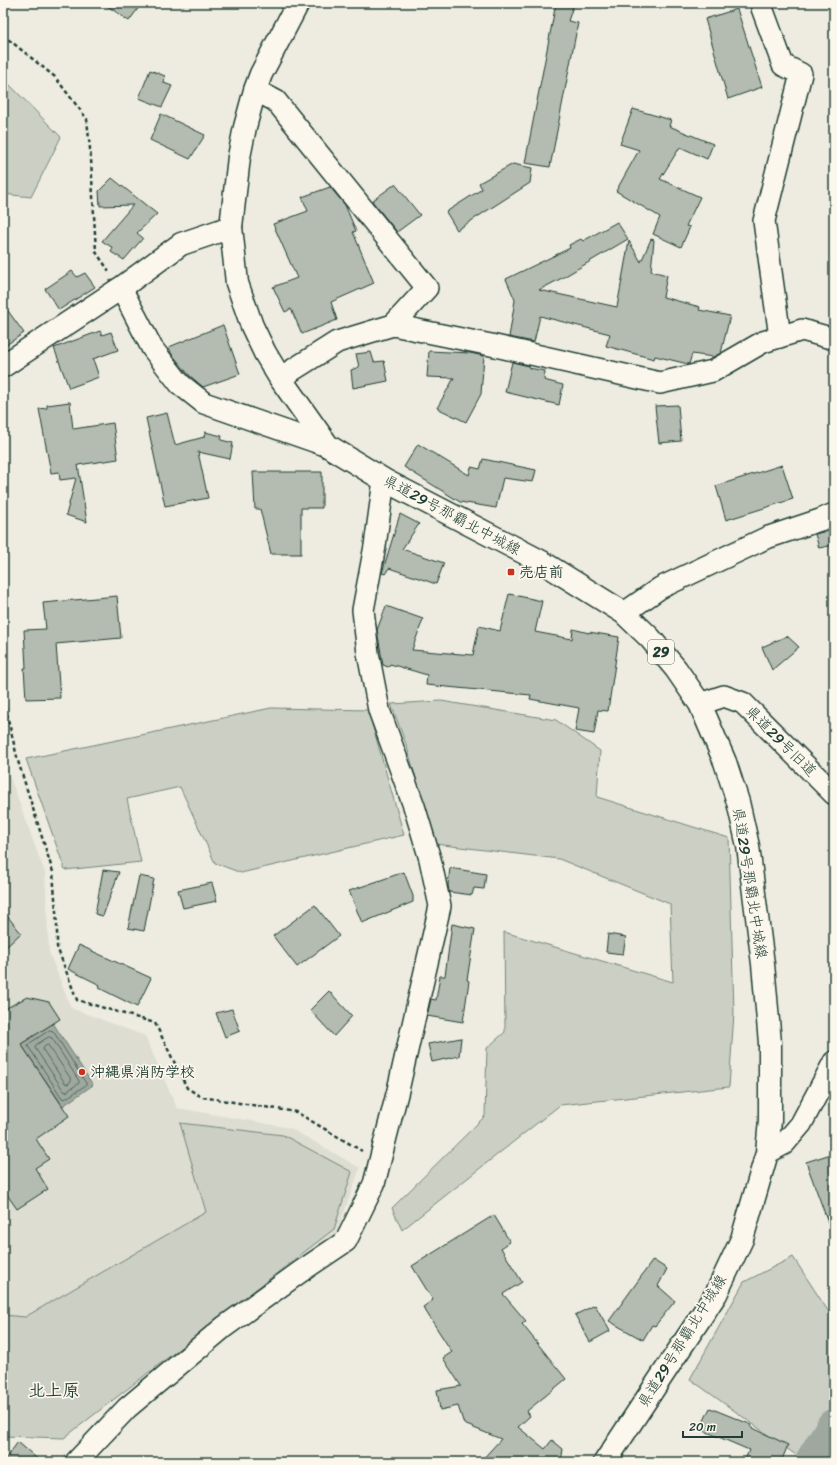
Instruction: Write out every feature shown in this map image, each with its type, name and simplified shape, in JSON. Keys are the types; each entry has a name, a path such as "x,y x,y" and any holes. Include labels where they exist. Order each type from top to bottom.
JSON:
{"main road":[{"name":"県道29号那覇北中城線","path":"298,3 262,74 255,90 244,126 231,227 234,264 241,299 265,353 280,378 328,446 384,480 542,562 624,613 650,638 676,669 700,704 725,762 738,802 748,846 763,964 770,1043 770,1120 767,1153 742,1239 716,1294 605,1462"},
{"path":"3,366 121,288 181,244 231,227"}],"street":[{"path":"762,8 783,65 801,74 764,221 780,337"},
{"path":"255,90 276,101 427,288 393,324 337,342 280,378"},
{"path":"121,288 152,348 180,384 204,403 328,446"},
{"path":"393,324 491,344 660,382 713,371 763,342 802,330 834,339"},
{"path":"76,1462 127,1408 224,1327 346,1241 374,1184 440,906 430,859 414,806 380,710 368,653 363,610 375,546 384,480"},
{"path":"624,613 667,585 766,538 834,514"},
{"name":"県道29号旧道","path":"700,704 724,696 743,702 834,794"},
{"path":"767,1153 784,1144 801,1124 834,1062"}],"path":[{"path":"3,34 55,77 87,119 91,159 96,252 121,288"},
{"path":"3,686 4,702 18,761 53,872 57,947 77,1000 154,1023 188,1088 202,1097 296,1112 380,1161"}],"shaded area":[{"path":"3,78 61,137 31,197 3,194"},
{"path":"441,701 556,720 600,751 597,797 729,838 734,1013 729,1087 560,1105 402,1230 392,1208 485,1116 487,1048 505,1032 504,932 673,982 670,904 559,859 435,844 407,747 391,704"},
{"path":"271,708 368,710 404,835 241,873 215,863 180,787 127,799 141,862 65,870 26,759"},
{"name":"沖縄県消防学校","path":"3,758 45,873 49,952 71,1008 145,1036 177,1108 290,1128 360,1168 337,1232 66,1427 3,1419"},
{"path":"180,1123 283,1135 352,1172 334,1229 64,1438 3,1436 3,1315 25,1317 206,1212"},
{"path":"793,1257 832,1317 834,1317 834,1420 803,1460 690,1379 744,1282"}],"water":[{"path":"53,1023 93,1085 63,1106 21,1044"}],"building":[{"path":"103,3 142,3 129,21"},
{"path":"556,3 574,3 568,21 578,23 550,167 525,163"},
{"path":"737,9 762,87 728,99 705,19"},
{"path":"150,70 165,76 164,83 172,86 162,107 139,98"},
{"path":"633,109 671,120 669,126 713,144 707,159 680,147 660,179 700,197 686,226 690,227 681,247 653,234 660,217 616,191 639,150 620,144"},
{"path":"161,114 205,135 190,159 150,140"},
{"path":"513,164 532,168 530,183 457,230 446,212 482,189 479,183"},
{"path":"112,178 157,214 137,233 143,238 124,260 111,252 113,248 102,241 133,205 100,206 99,191"},
{"path":"395,184 420,215 397,232 372,201"},
{"path":"330,187 345,205 356,231 353,232 374,283 331,302 337,320 302,334 291,309 285,312 273,287 297,278 273,224 308,211 302,197"},
{"path":"617,222 628,239 539,290 617,307 629,241 641,262 651,239 654,240 651,271 667,275 663,297 700,307 699,310 730,316 721,353 713,357 692,354 689,364 655,356 654,359 606,346 610,334 540,316 534,342 509,337 515,300 506,279 570,248 569,245 581,239 583,241"},
{"path":"72,271 77,277 85,273 95,287 59,310 45,289"},
{"path":"3,304 24,333 3,347"},
{"path":"223,325 240,374 203,387 189,375 171,353 169,347"},
{"path":"100,331 102,335 111,332 118,350 93,359 99,377 69,388 54,348"},
{"path":"429,351 470,353 484,356 481,394 466,422 437,408 454,378 427,377"},
{"path":"371,352 374,362 384,361 388,381 353,388 351,370 359,367 356,354"},
{"path":"512,362 529,366 529,368 545,371 544,380 563,385 559,405 505,392"},
{"path":"70,402 73,429 113,423 118,459 78,465 87,522 66,515 76,478 60,480 59,472 51,473 39,409 47,408 47,405"},
{"path":"678,405 681,441 659,443 655,406"},
{"path":"167,413 175,445 204,437 205,432 222,436 221,440 233,443 230,459 198,452 208,498 165,506 146,418"},
{"path":"418,444 469,475 471,467 480,469 483,459 536,470 533,482 503,478 496,508 460,502 404,467"},
{"path":"782,465 793,499 726,520 716,486"},
{"path":"253,472 322,472 322,508 301,508 301,554 271,554 260,509 255,509"},
{"path":"400,514 419,524 402,549 444,563 436,584 389,568 385,574 382,573"},
{"path":"834,529 834,545 819,548 815,534"},
{"path":"509,594 542,601 535,632 572,639 573,629 619,637 608,711 598,710 594,734 575,731 579,708 530,699 531,695 426,685 427,675 390,664 388,667 383,665 377,630 386,606 423,619 412,650 473,655 479,626 500,631"},
{"path":"117,596 121,638 56,644 60,698 26,699 24,630 46,629 43,603"},
{"path":"787,636 799,647 772,670 762,647"},
{"path":"450,868 486,874 484,889 474,888 472,895 449,892 448,885"},
{"path":"103,870 119,872 103,916 95,914"},
{"path":"404,872 413,896 413,902 362,923 349,891"},
{"path":"139,876 154,879 144,931 128,928"},
{"path":"212,883 217,901 183,908 178,890"},
{"path":"315,905 339,936 297,967 273,936"},
{"path":"3,911 21,933 3,950"},
{"path":"452,924 475,929 467,980 469,981 463,1022 427,1016 431,999 436,1000 440,976 445,976"},
{"path":"608,934 626,937 623,954 606,952"},
{"path":"79,945 151,978 137,1007 99,988 100,985 68,969"},
{"path":"329,991 352,1016 334,1036 310,1010"},
{"path":"27,997 49,1002 60,1019 21,1044 69,1116 36,1139 49,1159 35,1168 48,1189 17,1209 3,1189 3,1010"},
{"path":"232,1009 240,1031 225,1037 216,1013"},
{"path":"461,1038 459,1056 432,1062 428,1044"},
{"path":"834,1153 834,1233 832,1233 806,1162"},
{"path":"494,1215 510,1242 501,1248 522,1282 503,1294 526,1321 522,1324 566,1379 527,1411 530,1416 518,1427 545,1449 552,1440 563,1449 561,1462 480,1462 501,1439 464,1424 458,1406 440,1410 437,1390 461,1386 443,1358 452,1352 423,1307 433,1300 412,1266"},
{"path":"653,1260 667,1269 658,1286 675,1301 655,1326 652,1325 643,1340 609,1321"},
{"path":"595,1305 610,1331 590,1342 575,1315"},
{"path":"710,1408 752,1425 751,1427 788,1445 781,1462 744,1462 749,1450 700,1429"},
{"path":"18,1442 41,1462 3,1462"}],"waterway":[{"path":"812,1462 834,1426"}],"place":[{"name":"売店前","path":"511,572"},
{"name":"沖縄県消防学校","path":"82,1072"}],"district":[{"name":"北上原","path":"54,1390"}]}
